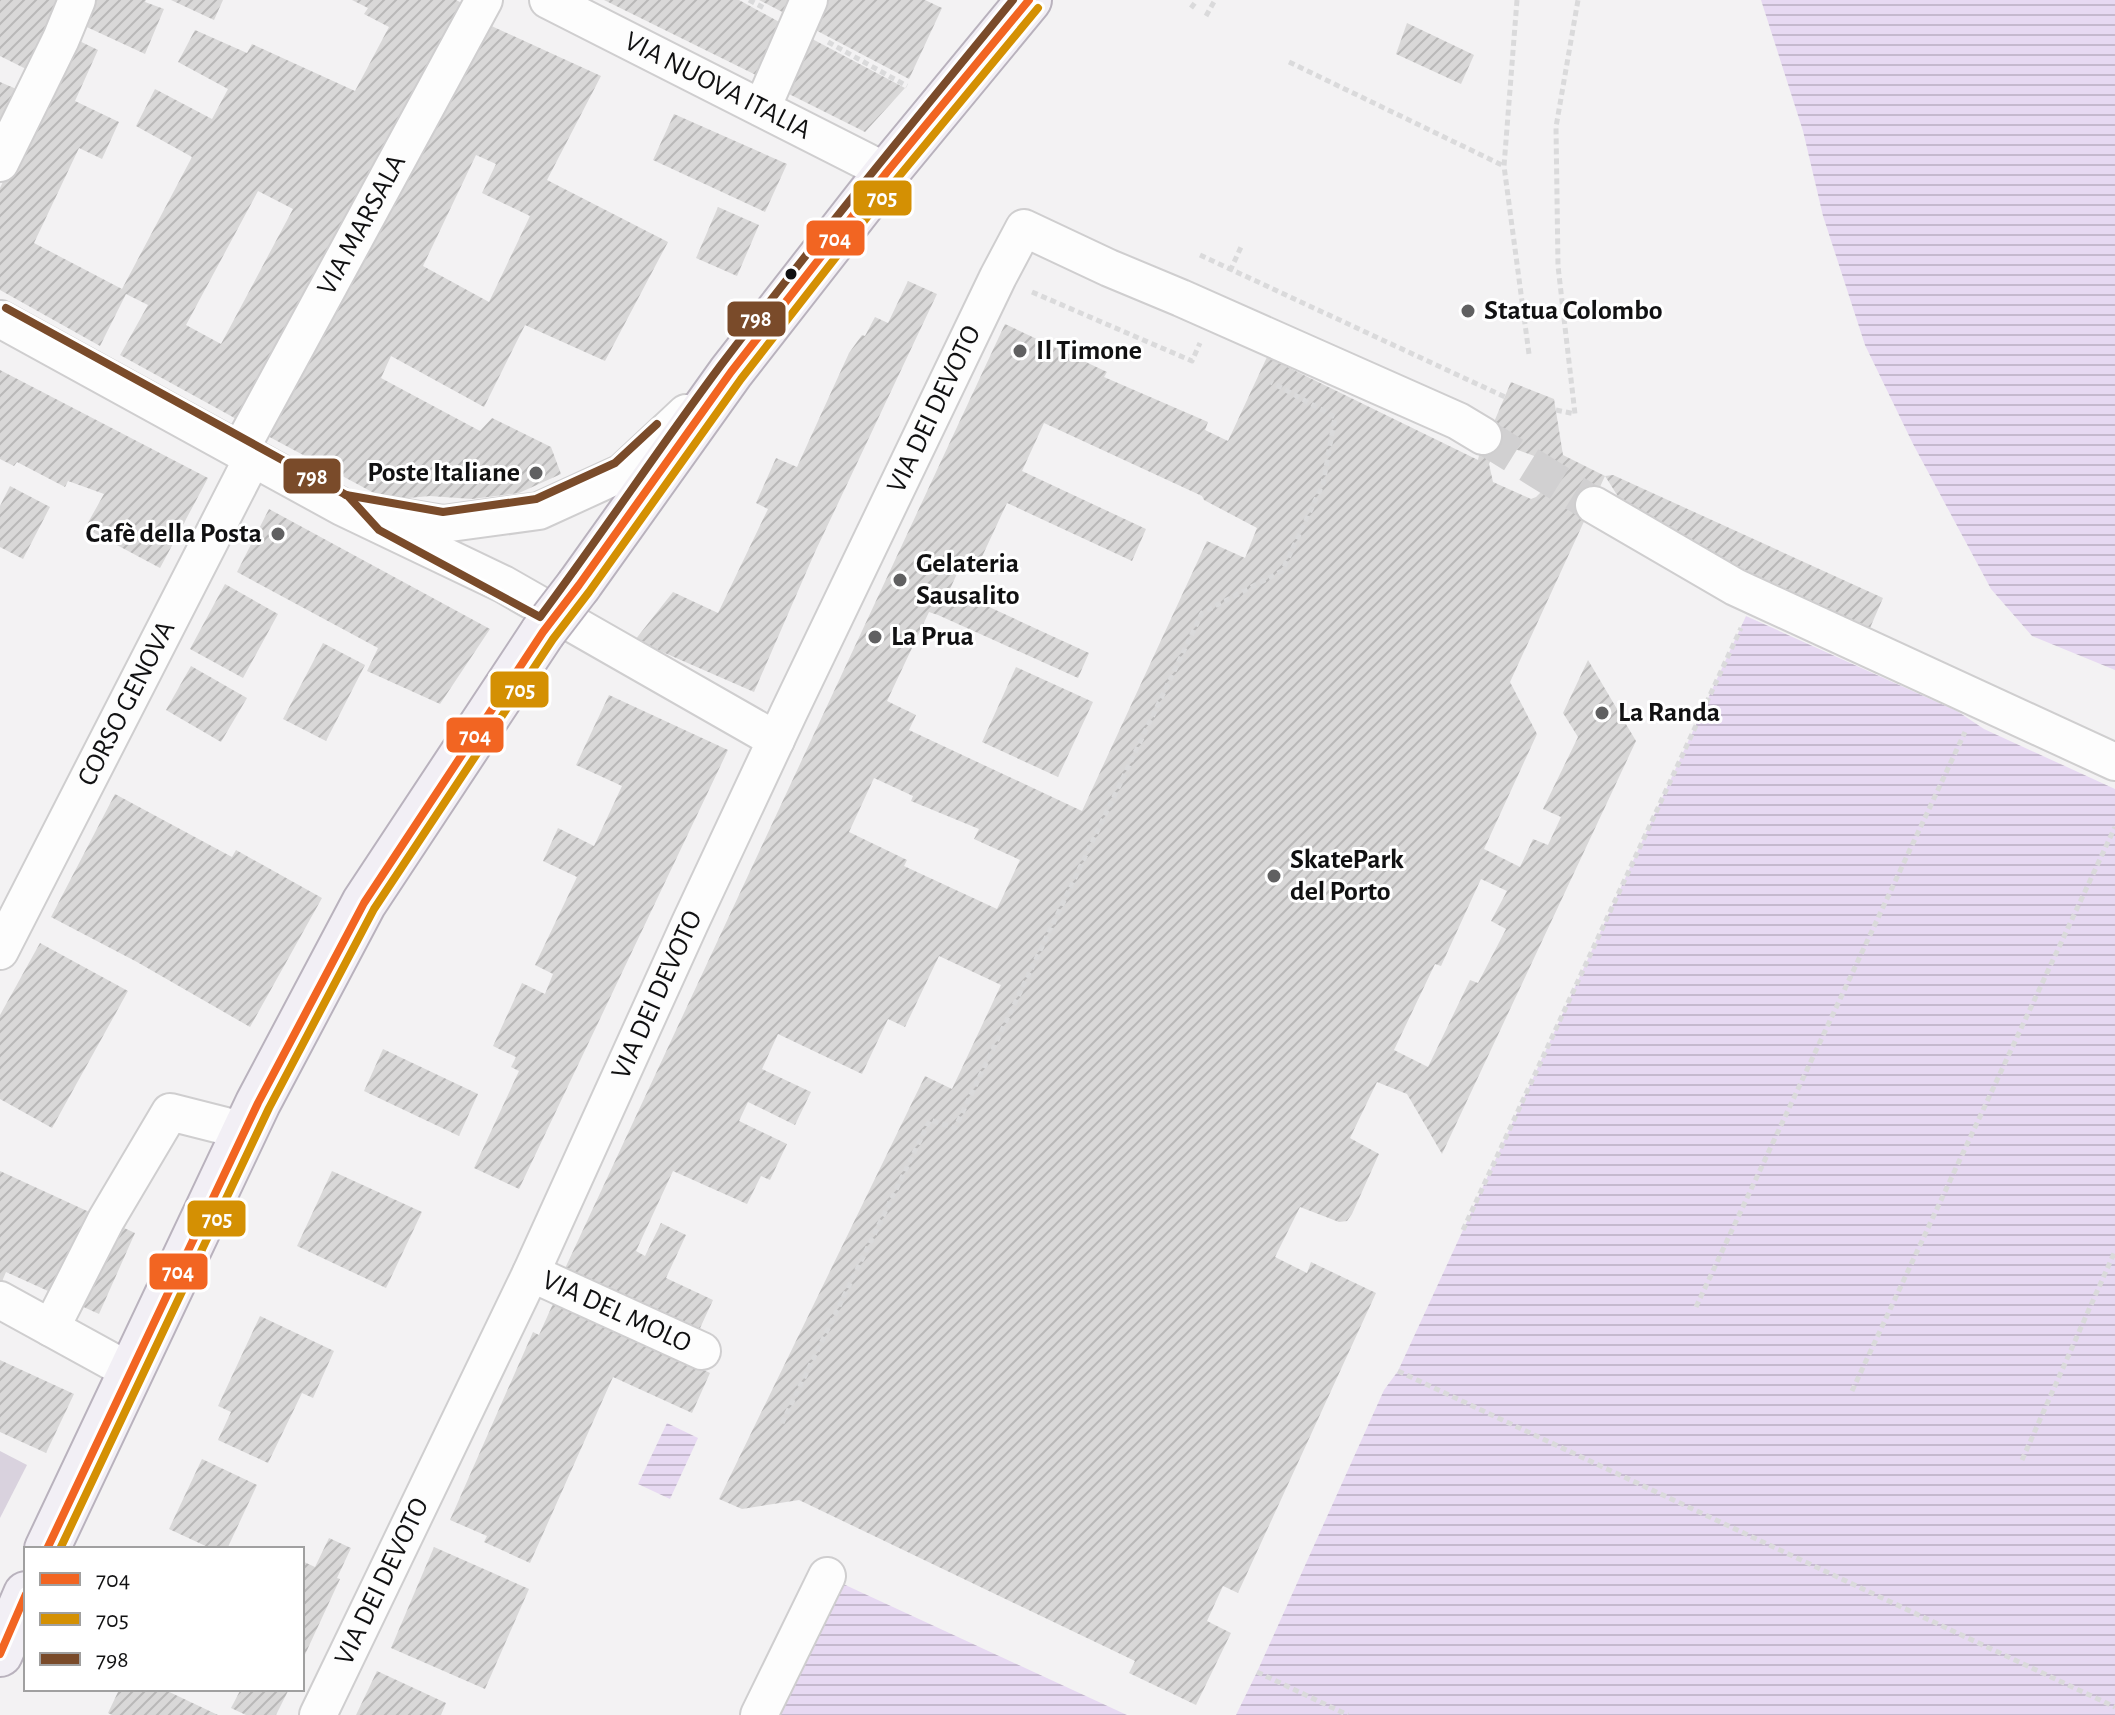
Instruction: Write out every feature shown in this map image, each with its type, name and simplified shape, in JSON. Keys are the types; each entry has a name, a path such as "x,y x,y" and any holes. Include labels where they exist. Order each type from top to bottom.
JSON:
{"main road":[{"path":"48,1547 245,1131 364,903 543,632 731,372 887,172 1029,0"},
{"path":"0,1654 24,1599"}],"street":[{"path":"0,163 77,0"},
{"name":"VIA MARSALA","path":"246,453 484,0"},
{"name":"VIA NUOVA ITALIA","path":"548,0 887,172"},
{"path":"762,108 803,13"},
{"name":"VIA DEI DEVOTO","path":"318,1715 531,1273 776,740 1024,228 1444,415 1483,436"},
{"path":"0,319 342,507 503,584 776,740"},
{"path":"342,507 443,524 539,511 622,473 731,372"},
{"name":"CORSO GENOVA","path":"0,951 246,453"},
{"path":"1594,505 1735,587 2115,762"},
{"path":"342,507 372,540 543,632"},
{"path":"51,1328 106,1220 170,1112 245,1131"},
{"name":"VIA DEL MOLO","path":"531,1273 702,1351"},
{"path":"0,1300 131,1372"},
{"path":"759,1715 827,1576"}],"path":[{"path":"749,0 803,13 942,105"},
{"path":"1191,8 1197,0"},
{"path":"1206,16 1215,0"},
{"path":"1517,0 1504,166 1529,354"},
{"path":"1556,410 1575,414 1558,266 1556,127 1578,0"},
{"path":"1289,62 1504,166"},
{"path":"1200,255 1505,397"},
{"path":"1200,342 1212,348"},
{"path":"782,1423 930,1120 955,1128 1202,613 1282,571 1323,484 1335,417 1259,375"},
{"path":"1463,1230 1746,616"},
{"path":"1696,1307 1970,720"},
{"path":"1852,1391 2115,827"},
{"path":"2022,1460 2115,1251"},
{"path":"1398,1371 2115,1707"},
{"path":"1257,1672 1348,1715"}],"shaded area":[{"path":"1761,0 2115,0 2115,670 2032,636 1991,589 1913,444 1865,345 1823,216 1803,131"},
{"path":"1746,616 1957,711 1984,729 2115,789 2115,1715 1236,1715 1384,1390 1398,1371"},
{"path":"667,1423 698,1438 670,1499 638,1484"},
{"path":"0,1451 27,1465 0,1518"},
{"path":"841,1583 1127,1715 780,1715"}],"building":[{"path":"0,0 68,0 38,75 0,56"},
{"path":"86,0 146,0 164,9 145,54 76,22"},
{"path":"171,0 223,0 214,20"},
{"path":"352,0 456,0 462,3 240,421 120,355 148,305 126,294 100,346 0,290 0,188 71,37 98,50 75,101 119,122 102,159 79,148 34,243 122,289 192,157 136,126 155,89 212,119 228,89 178,62 195,30 247,53 252,44 355,91 389,27 364,14 368,8","holes":["258,191 293,209 221,344 186,325"]},
{"path":"604,0 739,0 792,29 768,81"},
{"path":"759,0 802,0 794,18"},
{"path":"814,0 925,0 942,8 909,79 804,24"},
{"path":"485,23 601,76 547,180 668,242 605,361 525,325 484,407 391,356 381,378 480,431 492,418 551,447 561,474 519,493 472,499 430,496 387,500 264,434","holes":["476,155 496,164 482,193 530,216 489,302 423,266"]},
{"path":"1407,23 1474,55 1461,84 1396,54"},
{"path":"799,32 905,88 865,132 775,87"},
{"path":"0,82 21,91 0,136"},
{"path":"674,114 787,164 765,212 653,160"},
{"path":"718,207 759,225 737,276 696,258"},
{"path":"908,281 937,294 815,552 754,692 635,640 673,592 718,613 768,509 756,503 776,458 797,467 849,353 862,335 865,336 875,317 888,323"},
{"path":"1005,324 1107,372 1104,377 1208,422 1205,430 1228,441 1267,357 1478,460 1483,436 1494,422 1511,382 1554,399 1563,455 1605,476 1510,682 1537,734 1484,849 1520,867 1533,839 1548,845 1561,817 1543,809 1578,737 1563,713 1588,660 1636,741 1442,1154 1407,1094 1377,1082 1350,1138 1379,1154 1352,1214 1347,1221 1339,1222 1300,1207 1275,1257 1307,1273 1311,1262 1376,1293 1238,1593 1223,1586 1207,1621 1231,1633 1196,1705 1129,1673 1135,1661 799,1500 742,1509 719,1499 925,1076 952,1089 1001,985 939,956 905,1027 888,1019 862,1074 778,1034 762,1069 811,1092 795,1125 748,1102 739,1121 787,1144 770,1180 761,1176 747,1204 673,1171 636,1251 645,1256 661,1223 686,1235 666,1278 713,1300 695,1339 561,1277","holes":["1044,423 1202,496 1204,500 1257,528 1245,558 1207,541 1082,811 909,730 916,715 887,701 929,612 1078,678 1089,653 950,589 966,554 980,561 1007,503 1132,561 1146,529 1022,471","1504,445 1537,457 1542,491 1536,497 1531,499 1493,482 1489,464 1496,448","874,778 913,796 911,801 979,829 974,839 1020,860 997,909 904,866 907,860 849,832","1481,879 1507,891 1491,921 1506,929 1478,983 1470,980 1428,1067 1394,1050 1435,964 1441,966"]},
{"path":"0,370 208,478 160,568 85,528 104,494 68,481 65,487 17,462 14,466 0,459"},
{"path":"1613,475 1883,598 1870,628 1631,517 1605,476"},
{"path":"10,486 50,507 23,559 0,547 0,506"},
{"path":"269,509 490,629 440,704 367,671 378,648 237,572"},
{"path":"225,584 278,614 243,678 190,649"},
{"path":"323,643 365,665 326,741 283,719"},
{"path":"191,666 247,698 221,742 166,710"},
{"path":"1016,667 1093,702 1058,777 982,742"},
{"path":"609,695 728,750 519,1189 474,1168 519,1071 511,1067 516,1057 493,1046 522,983 545,994 553,974 535,965 577,877 543,861 558,828 594,846 622,786 576,765"},
{"path":"115,794 232,857 236,850 322,898 250,1027 51,917"},
{"path":"40,943 128,991 52,1128 0,1099 0,1015"},
{"path":"383,1049 478,1094 459,1136 364,1091"},
{"path":"0,1171 135,1233 99,1314 6,1272 0,1286"},
{"path":"332,1171 422,1212 386,1288 297,1246"},
{"path":"556,1297 710,1373 692,1413 613,1377 530,1563 484,1542 487,1536 450,1520 533,1332 539,1335"},
{"path":"260,1316 334,1351 313,1398 302,1393 268,1463 218,1440 231,1412 218,1406"},
{"path":"0,1360 74,1394 46,1453 0,1432"},
{"path":"202,1459 257,1485 228,1547 208,1547 169,1529"},
{"path":"329,1538 351,1548 304,1657 304,1562 315,1567"},
{"path":"434,1547 529,1589 485,1689 391,1648"},
{"path":"377,1671 446,1703 441,1715 356,1715"},
{"path":"115,1691 167,1691 218,1715 112,1715 108,1713 118,1692"},
{"path":"240,1691 288,1691 276,1715 246,1715 231,1708"}],"tunnel":[{"path":"1483,436 1594,505"}],"transit line":[{"name":"798","path":"6,308 348,496 379,530 540,617 756,319 1013,0"},
{"name":"704","path":"48,1547 258,1103 364,903 543,632 731,372 887,172 1029,0"},
{"name":"705","path":"61,1547 269,1108 374,909 553,639 741,379 896,180 1038,8"},
{"name":"798","path":"346,495 443,512 536,499 615,463 657,424"},
{"name":"704","path":"0,1654 24,1599"}],"place":[{"name":"Statua Colombo","path":"1468,311"},
{"name":"Il Timone","path":"1020,351"},
{"name":"Poste Italiane","path":"536,473"},
{"name":"Cafè della Posta","path":"278,534"},
{"name":"Gelateria Sausalito","path":"900,580"},
{"name":"La Prua","path":"875,637"},
{"name":"La Randa","path":"1602,713"},
{"name":"SkatePark del Porto","path":"1274,876"}]}
